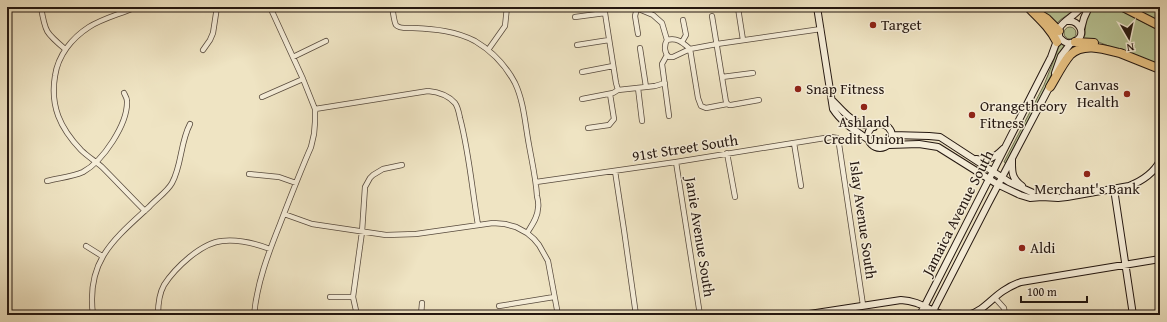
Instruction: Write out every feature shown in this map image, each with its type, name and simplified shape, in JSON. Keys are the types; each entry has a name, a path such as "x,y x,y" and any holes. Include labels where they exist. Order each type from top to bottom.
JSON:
{"highway":[{"path":"1123,7 1160,26"},
{"path":"1028,8 1047,27 1054,37 1058,36"},
{"path":"1073,43 1088,42 1101,45 1160,69"},
{"path":"1050,87 1069,56 1080,49 1088,47 1101,48 1124,54"}],"street":[{"path":"41,7 44,25 47,32 65,49"},
{"path":"136,7 90,26 65,49 56,70 53,94 55,109 70,138 82,151 120,185 144,211"},
{"path":"203,50 210,40 213,32 217,7"},
{"path":"392,7 395,23 398,26 404,28 449,32 462,35 475,41 500,61 514,82 523,106 536,182 538,208 536,218 527,233"},
{"path":"488,50 505,26 507,7"},
{"path":"605,7 613,66 618,90"},
{"path":"818,7 833,109 839,117 877,148 889,145 919,144 938,147 990,180 1020,196 1030,198 1067,197 1114,190 1129,186 1150,175 1160,161"},
{"path":"1081,7 1077,14 1061,24 1058,36 1064,42 1073,43 1081,37 1081,29 1089,7"},
{"path":"233,312 254,314 260,278 296,182 311,147 314,134 314,109 304,79 272,8"},
{"path":"638,34 635,8 653,15 662,23 667,40 665,46 667,56"},
{"path":"738,8 743,40"},
{"path":"574,17 605,13"},
{"path":"712,16 727,104"},
{"path":"682,42 686,35 683,20"},
{"path":"1068,21 1071,20 1078,23 1081,29"},
{"path":"667,56 673,57 690,49 716,44 821,29"},
{"name":"Jamaica Avenue South","path":"920,315 1052,57 1058,36"},
{"path":"667,40 672,39 682,42 690,49 700,106 706,108 759,100"},
{"path":"577,45 609,40"},
{"path":"293,57 326,41"},
{"name":"Jamaica Avenue South","path":"932,313 1001,178 1050,87 1061,56 1073,43"},
{"path":"640,48 646,87"},
{"path":"667,56 662,64 669,116"},
{"path":"582,72 613,66"},
{"path":"722,78 753,73"},
{"path":"262,96 304,79"},
{"path":"582,99 610,94 618,90 665,83"},
{"path":"638,88 642,121"},
{"path":"314,109 428,91 437,92 446,96 455,103 463,130 478,225"},
{"path":"47,181 77,174 95,162 120,130 127,100 124,93"},
{"path":"588,128 609,124 614,119 610,94"},
{"path":"833,101 854,121 863,125 874,127"},
{"path":"93,315 91,298 93,282 102,256 120,234 171,185 177,173 186,132 190,124"},
{"path":"869,140 869,133 874,127 877,125 885,125 891,131 892,135 889,145"},
{"path":"892,135 940,137 1001,178 1042,197"},
{"name":"91st Street South","path":"536,182 676,162 794,142 831,137 837,138"},
{"name":"Islay Avenue South","path":"837,138 840,144 863,305"},
{"path":"794,142 801,186"},
{"path":"972,158 988,160 1006,147"},
{"path":"727,153 734,197"},
{"path":"1012,158 1012,169 1016,181 1030,191"},
{"name":"Janie Avenue South","path":"676,162 700,315"},
{"path":"357,315 353,297 362,232 364,195 367,183 373,175 383,169 402,166"},
{"path":"615,171 636,315"},
{"path":"249,174 279,177 296,182"},
{"path":"1114,190 1133,315"},
{"path":"284,214 312,224 386,235 416,234 493,223 516,227 534,239 548,261 558,315"},
{"path":"158,315 159,300 164,285 174,272 200,249 220,241 232,240 254,243 270,249"},
{"path":"86,246 102,256"},
{"path":"968,315 978,311 1008,288 1021,282 1160,259"},
{"path":"330,297 353,297"},
{"path":"499,306 554,297"},
{"path":"995,298 1004,308 1005,315"},
{"path":"803,315 901,300 913,301 925,306 932,313 944,315"},
{"path":"421,315 422,303"}],"green space":[{"path":"1031,7 1077,7 1056,24"},
{"path":"1093,7 1114,7 1160,31 1160,66 1096,41 1082,40 1085,35 1086,20"},
{"path":"1131,7 1149,7 1160,13 1160,22"},
{"path":"1072,27 1075,28 1075,38 1068,39 1065,38 1064,31 1065,28"},
{"path":"1060,44 1065,46 1006,163 1004,162 1044,85"}],"place":[{"name":"Target","path":"873,25"},
{"name":"Snap Fitness","path":"798,89"},
{"name":"Canvas Health","path":"1127,94"},
{"name":"Ashland Credit Union","path":"864,107"},
{"name":"Orangetheory Fitness","path":"972,115"},
{"name":"Merchant's Bank","path":"1087,174"},
{"name":"Aldi","path":"1022,248"}]}
